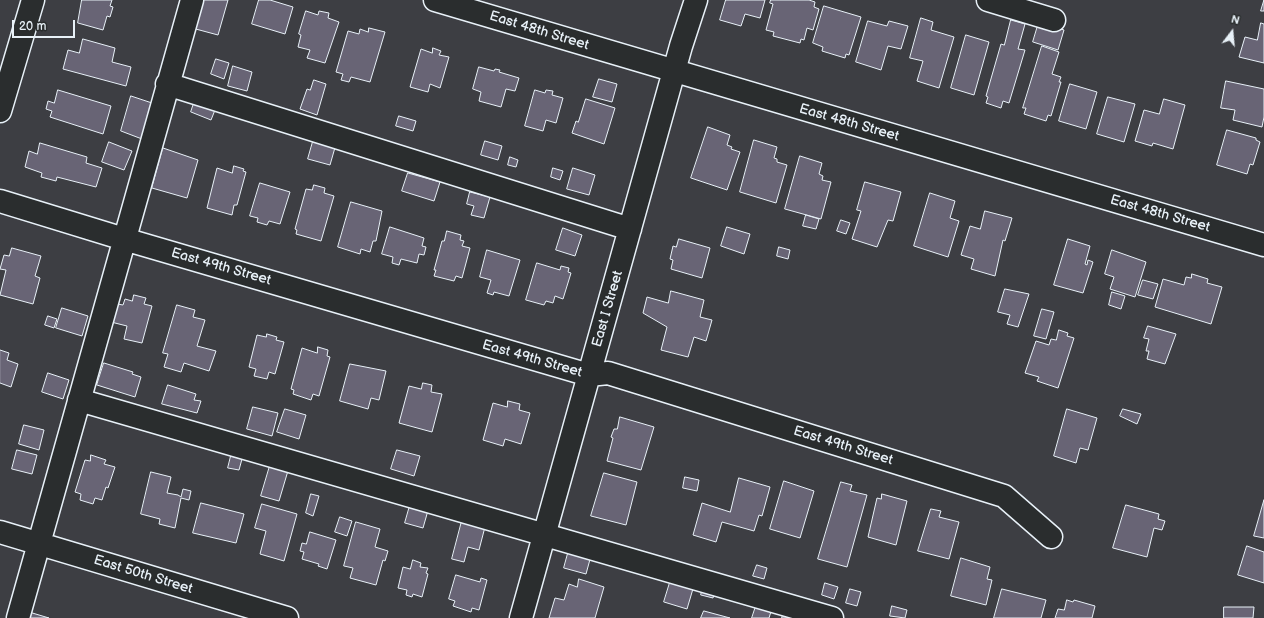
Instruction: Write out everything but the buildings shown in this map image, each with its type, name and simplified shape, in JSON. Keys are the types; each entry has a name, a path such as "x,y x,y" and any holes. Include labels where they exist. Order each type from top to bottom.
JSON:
{"street":[{"path":"0,111 33,0"},
{"path":"18,618 40,544 166,84 192,0"},
{"name":"East 48th Street","path":"435,0 1264,245"},
{"name":"East I Street","path":"521,618 674,71 696,0"},
{"path":"988,0 1054,20"},
{"path":"166,84 630,229"},
{"name":"East 49th Street","path":"0,201 124,239 589,375 608,373 1004,496 1051,537"},
{"path":"79,400 832,618"},
{"name":"East 50th Street","path":"0,532 287,618"}]}
